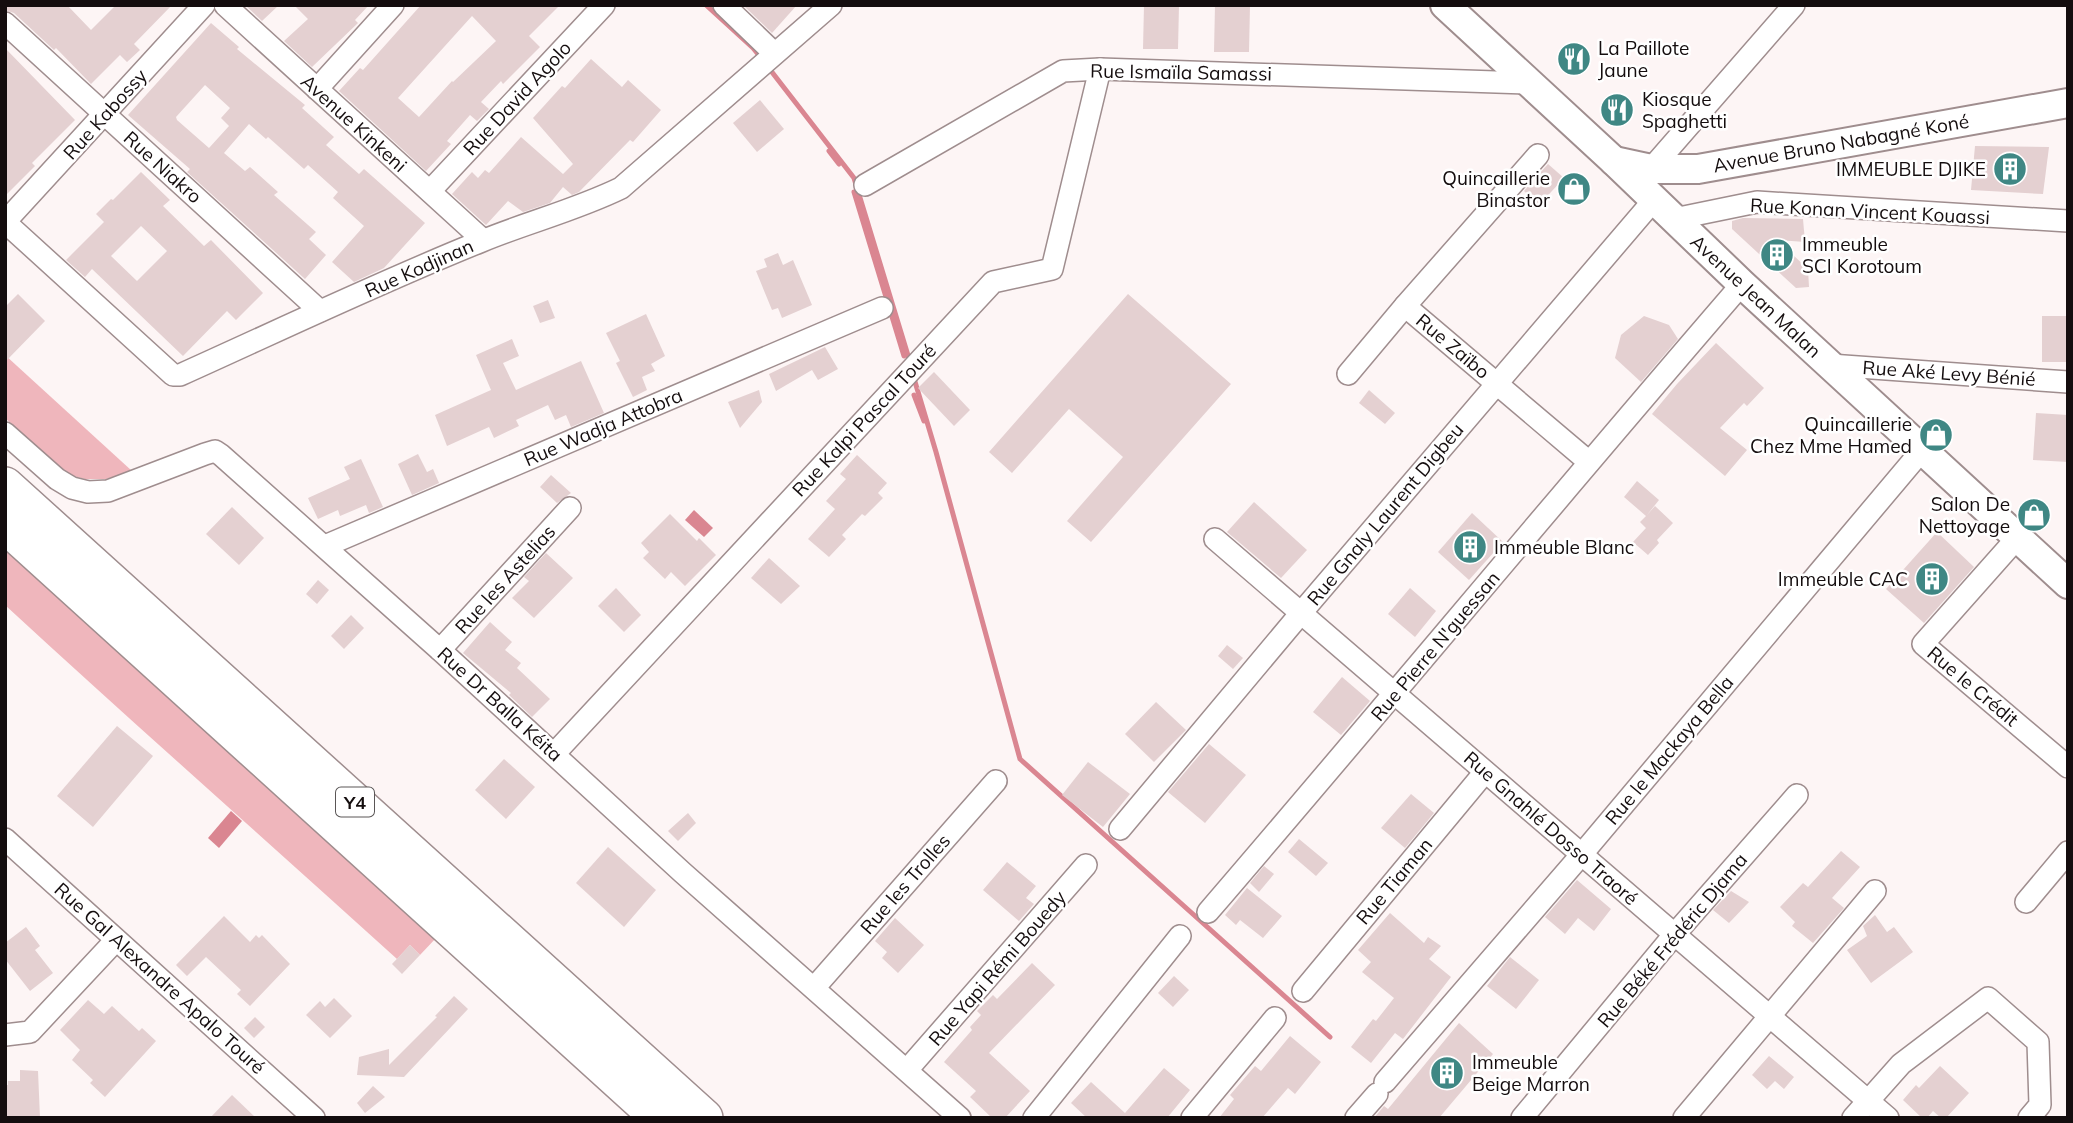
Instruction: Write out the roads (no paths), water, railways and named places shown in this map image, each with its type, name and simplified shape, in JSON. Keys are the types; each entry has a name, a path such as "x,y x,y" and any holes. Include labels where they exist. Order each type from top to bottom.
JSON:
{"highway":[{"name":"Y4","path":"5,486 704,1118"},
{"name":"Y4","path":"5,524 660,1118"}],"main road":[{"name":"Avenue Jean Malan","path":"1445,5 1830,365 2018,537 2062,572"},
{"name":"Avenue Bruno Nabagné Koné","path":"1614,161 1651,169 1698,169 2068,103"}],"street":[{"name":"Rue Kabossy","path":"5,222 204,5"},
{"name":"Avenue Kinkeni","path":"225,5 483,240"},
{"path":"317,89 393,5"},
{"name":"Rue David Agolo","path":"430,191 604,5"},
{"path":"724,5 774,53"},
{"name":"Rue Kodjinan","path":"5,222 173,375 180,375 483,240 621,188 831,5"},
{"path":"1651,169 1794,5"},
{"name":"Rue Niakro","path":"5,23 320,312"},
{"name":"Rue Ismaïla Samassi","path":"866,185 1063,71 1100,69 1527,83"},
{"name":"Rue Kalpi Pascal Touré","path":"554,754 993,282 1052,269 1100,69"},
{"name":"Rue Zaïbo","path":"1538,155 1405,306 1589,462"},
{"name":"Rue Gnaly Laurent Digbeu","path":"1121,829 1301,613 1653,201"},
{"name":"Rue Konan Vincent Kouassi","path":"1674,219 1757,202 2068,221"},
{"name":"Rue Pierre N'guessan","path":"1208,912 1742,284"},
{"path":"1348,374 1405,306"},
{"name":"Rue Wadja Attobra","path":"325,546 882,308"},
{"name":"Rue Aké Levy Bénié","path":"1830,365 2068,382"},
{"name":"Rue Dr Balla Kéita","path":"5,433 57,479 72,488 88,492 108,491 215,451 325,546 683,873 960,1118"},
{"name":"Rue le Mackaya Bella","path":"1356,1118 1923,449"},
{"name":"Rue les Astelias","path":"440,650 570,508"},
{"name":"Rue le Crédit","path":"2018,537 1923,644 2068,767"},
{"name":"Rue Gnahlé Dosso Traoré","path":"1215,539 1888,1118"},
{"name":"Rue Tiaman","path":"1303,991 1485,772"},
{"name":"Rue les Trolles","path":"814,988 996,781"},
{"name":"Rue Béké Frédéric Djama","path":"1522,1118 1674,935 1797,795"},
{"name":"Rue Gal Alexandre Apalo Touré","path":"5,839 314,1118"},
{"path":"2026,902 2068,852"},
{"name":"Rue Yapi Rémi Bouedy","path":"907,1070 1086,865"},
{"path":"1684,1118 1875,891"},
{"path":"1034,1118 1180,936"},
{"path":"5,1035 30,1032 116,940"},
{"path":"1853,1118 1901,1064 1988,998 2038,1042 2040,1105 2029,1118"},
{"path":"1192,1118 1275,1018"}],"waterway":[{"path":"706,5 762,59"},
{"path":"768,67 854,178 910,362"},
{"path":"829,151 839,164"},
{"path":"854,192 904,356"},
{"path":"913,375 1020,759 1330,1037"},
{"path":"914,395 924,421"}],"place":[{"name":"La Paillote Jaune","path":"1574,59"},
{"name":"Kiosque Spaghetti","path":"1617,110"},
{"name":"IMMEUBLE DJIKE","path":"2010,169"},
{"name":"Quincaillerie Binastor","path":"1574,189"},
{"name":"Immeuble SCI Korotoum","path":"1777,255"},
{"name":"Quincaillerie Chez Mme Hamed","path":"1936,435"},
{"name":"Salon De Nettoyage","path":"2034,515"},
{"name":"Immeuble Blanc","path":"1470,547"},
{"name":"Immeuble CAC","path":"1932,579"},
{"name":"Immeuble Beige Marron","path":"1447,1073"}]}
